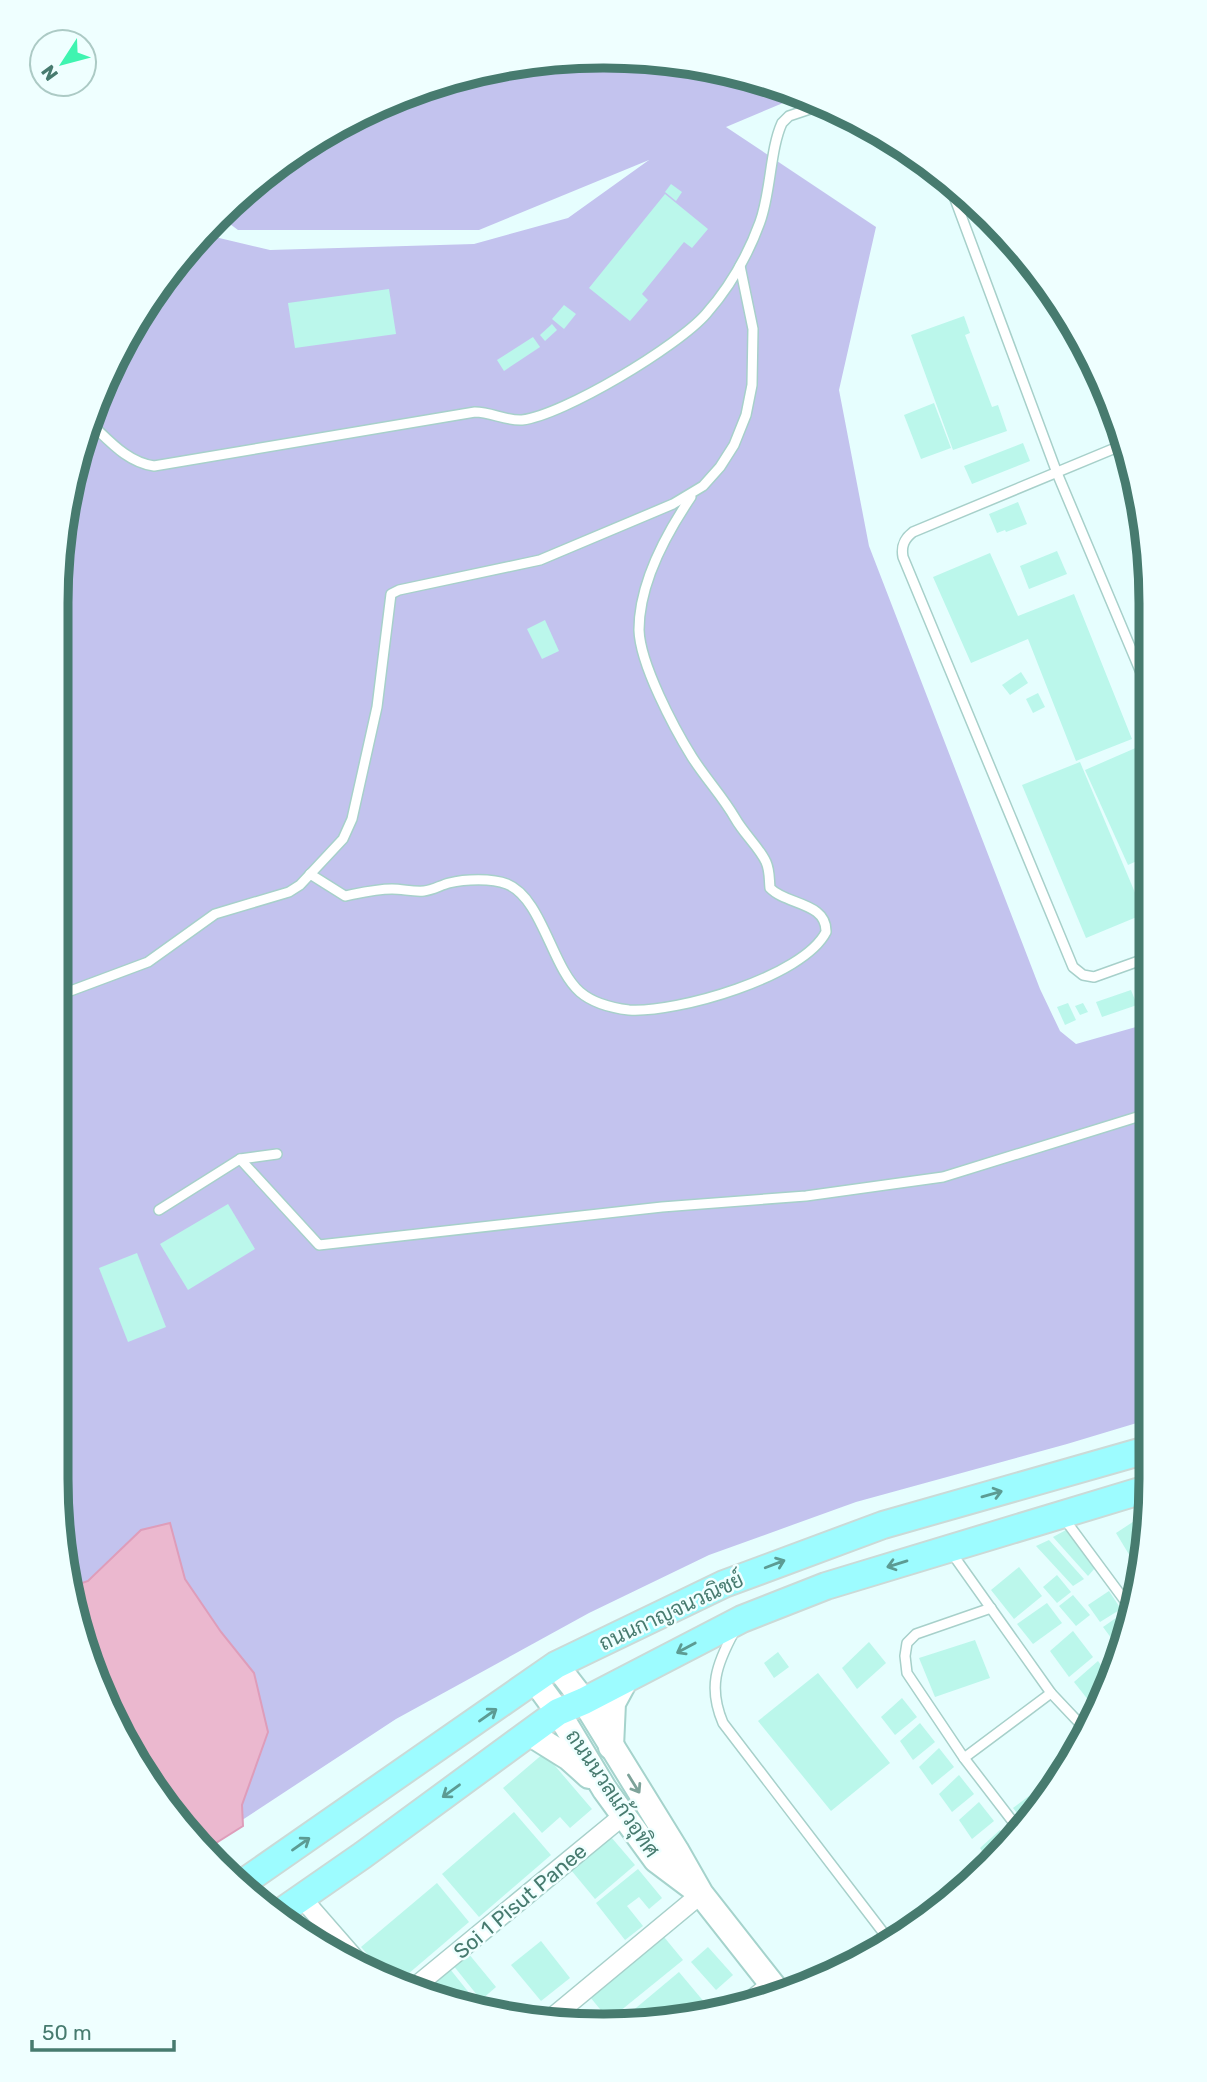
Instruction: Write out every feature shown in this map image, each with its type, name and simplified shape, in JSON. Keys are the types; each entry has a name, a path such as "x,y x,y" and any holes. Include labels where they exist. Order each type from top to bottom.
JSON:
{"main road":[{"name":"ถนนกาญจนวณิชย์","path":"249,1879 536,1682 556,1665 724,1584 883,1525 1139,1452"},
{"name":"ถนนกาญจนวณิชย์","path":"285,1909 558,1712 584,1702 742,1619 826,1586 1139,1491"}],"street":[{"name":"ถนนนวลแก้วอุทิศ","path":"556,1665 584,1702 701,1894 766,1988"},
{"path":"611,1746 613,1703 626,1679"},
{"name":"ถนนนวลแก้วอุทิศ","path":"536,1682 558,1712 605,1790 656,1860 701,1894"},
{"path":"528,1733 569,1758 605,1790"},
{"name":"Soi 1 Pisut Panee","path":"422,1981 624,1815"},
{"path":"559,2012 701,1894"},
{"path":"301,1897 344,1947"}],"lane":[{"path":"98,429 130,458 141,464 154,466 475,412 526,419 573,401 605,385 665,347 705,315 740,266 763,214 782,123 789,116 809,109"},
{"path":"956,201 1057,473 1139,668"},
{"path":"68,992 148,962 215,914 289,892 343,839 352,819 377,707 391,594 399,590 540,560 673,504 694,492 713,475 731,452 741,431 754,369 753,329 740,266"},
{"path":"1116,448 914,532 903,545 903,557 1073,967 1083,975 1094,977 1139,961"},
{"path":"310,874 345,896 389,889 425,891 453,882 487,881 509,885 521,894 535,914 564,972 576,988 597,1003 627,1010 647,1010 758,982 788,968 815,947 826,932 822,917 814,910 771,890 765,859 694,760 647,666 639,629 644,598 668,533 694,492"},
{"path":"240,1159 319,1245 649,1209 806,1196 943,1177 1139,1117"},
{"path":"159,1210 240,1159 277,1154"},
{"path":"1060,1513 1124,1600"},
{"path":"948,1548 1051,1693 1080,1723"},
{"path":"991,1608 915,1634 907,1643 905,1656 907,1673 964,1758 1013,1822"},
{"path":"742,1619 721,1655 717,1671 714,1689 720,1715 884,1934"},
{"path":"964,1758 1051,1693"}],"shaded area":[{"path":"568,69 639,69 742,86 787,101 726,127 876,227 839,390 869,546 1040,989 1060,1031 1076,1044 1139,1026 1139,1422 856,1502 709,1555 589,1613 396,1719 210,1841 158,1776 123,1715 109,1683 86,1617 69,1514 68,604 73,534 86,465 109,399 140,336 158,306 214,236 270,250 474,244 568,218 649,160 479,230 238,230 228,222 306,158 367,123 465,86"},
{"path":"170,1523 185,1579 221,1632 254,1673 268,1732 242,1805 243,1826 214,1845 158,1776 140,1746 109,1683 86,1617 79,1584 88,1581 141,1530"}],"building":[{"path":"671,184 682,192 676,201 665,192"},
{"path":"665,194 708,229 692,248 684,242 642,294 648,300 630,321 589,288"},
{"path":"389,289 396,334 295,348 288,303"},
{"path":"564,305 576,314 564,329 552,319"},
{"path":"964,316 970,333 965,335 992,407 998,405 1007,431 953,450 911,335"},
{"path":"552,324 557,330 545,341 540,335"},
{"path":"533,337 540,347 504,371 497,360"},
{"path":"934,403 951,448 921,459 904,415"},
{"path":"1023,443 1030,461 972,484 964,466"},
{"path":"1018,502 1027,524 997,533 989,514"},
{"path":"1057,551 1067,574 1029,589 1020,566"},
{"path":"990,553 1018,616 1074,594 1132,739 1076,761 1028,639 971,663 933,577"},
{"path":"545,620 559,651 542,659 527,629"},
{"path":"1021,672 1028,683 1010,695 1002,685"},
{"path":"1038,693 1045,707 1033,713 1026,699"},
{"path":"1139,746 1139,860 1128,865 1085,770"},
{"path":"1080,762 1139,902 1139,916 1086,938 1022,785"},
{"path":"1131,990 1137,1005 1102,1017 1096,1002"},
{"path":"1068,1003 1076,1020 1065,1025 1057,1007"},
{"path":"1083,1003 1088,1012 1080,1015 1075,1006"},
{"path":"228,1204 255,1249 188,1290 160,1244"},
{"path":"137,1253 166,1327 128,1342 99,1268"},
{"path":"1137,1519 1132,1559 1116,1533"},
{"path":"1066,1530 1095,1568 1088,1576 1053,1537"},
{"path":"1049,1540 1084,1579 1073,1586 1036,1546"},
{"path":"1019,1567 1042,1596 1014,1619 991,1590"},
{"path":"1057,1575 1071,1592 1057,1603 1043,1587"},
{"path":"1109,1591 1121,1609 1100,1622 1088,1605"},
{"path":"1073,1595 1090,1615 1076,1626 1059,1606"},
{"path":"1047,1603 1062,1623 1033,1644 1017,1624"},
{"path":"1122,1614 1113,1641 1103,1627"},
{"path":"1073,1631 1093,1657 1069,1677 1050,1651"},
{"path":"975,1640 990,1678 935,1697 919,1658"},
{"path":"869,1642 886,1663 857,1689 842,1668"},
{"path":"778,1652 789,1667 774,1678 764,1663"},
{"path":"1098,1661 1103,1669 1089,1701 1074,1682"},
{"path":"818,1673 890,1763 831,1811 758,1721"},
{"path":"902,1698 917,1717 895,1735 881,1717"},
{"path":"920,1723 935,1742 913,1760 900,1741"},
{"path":"939,1748 954,1767 932,1785 919,1767"},
{"path":"544,1753 592,1809 570,1828 560,1817 542,1833 503,1788"},
{"path":"959,1775 974,1794 952,1812 939,1794"},
{"path":"1041,1787 1019,1815 1013,1808"},
{"path":"979,1802 994,1821 972,1839 959,1820"},
{"path":"514,1812 551,1855 479,1917 442,1874"},
{"path":"1000,1830 1003,1834 984,1855 980,1848"},
{"path":"611,1837 635,1865 595,1899 571,1870"},
{"path":"638,1869 662,1898 649,1909 639,1897 627,1906 643,1926 625,1940 596,1903"},
{"path":"437,1883 469,1922 406,1976 374,1962 361,1947"},
{"path":"664,1937 683,1960 617,2014 604,2014 590,1997"},
{"path":"541,1941 570,1978 541,2001 511,1965"},
{"path":"708,1947 733,1975 716,1990 691,1962"},
{"path":"468,1953 496,1987 480,1999 453,1965"},
{"path":"450,1969 473,1998 465,1996 430,1985"},
{"path":"679,1972 705,2003 673,2009 630,2013"}]}
